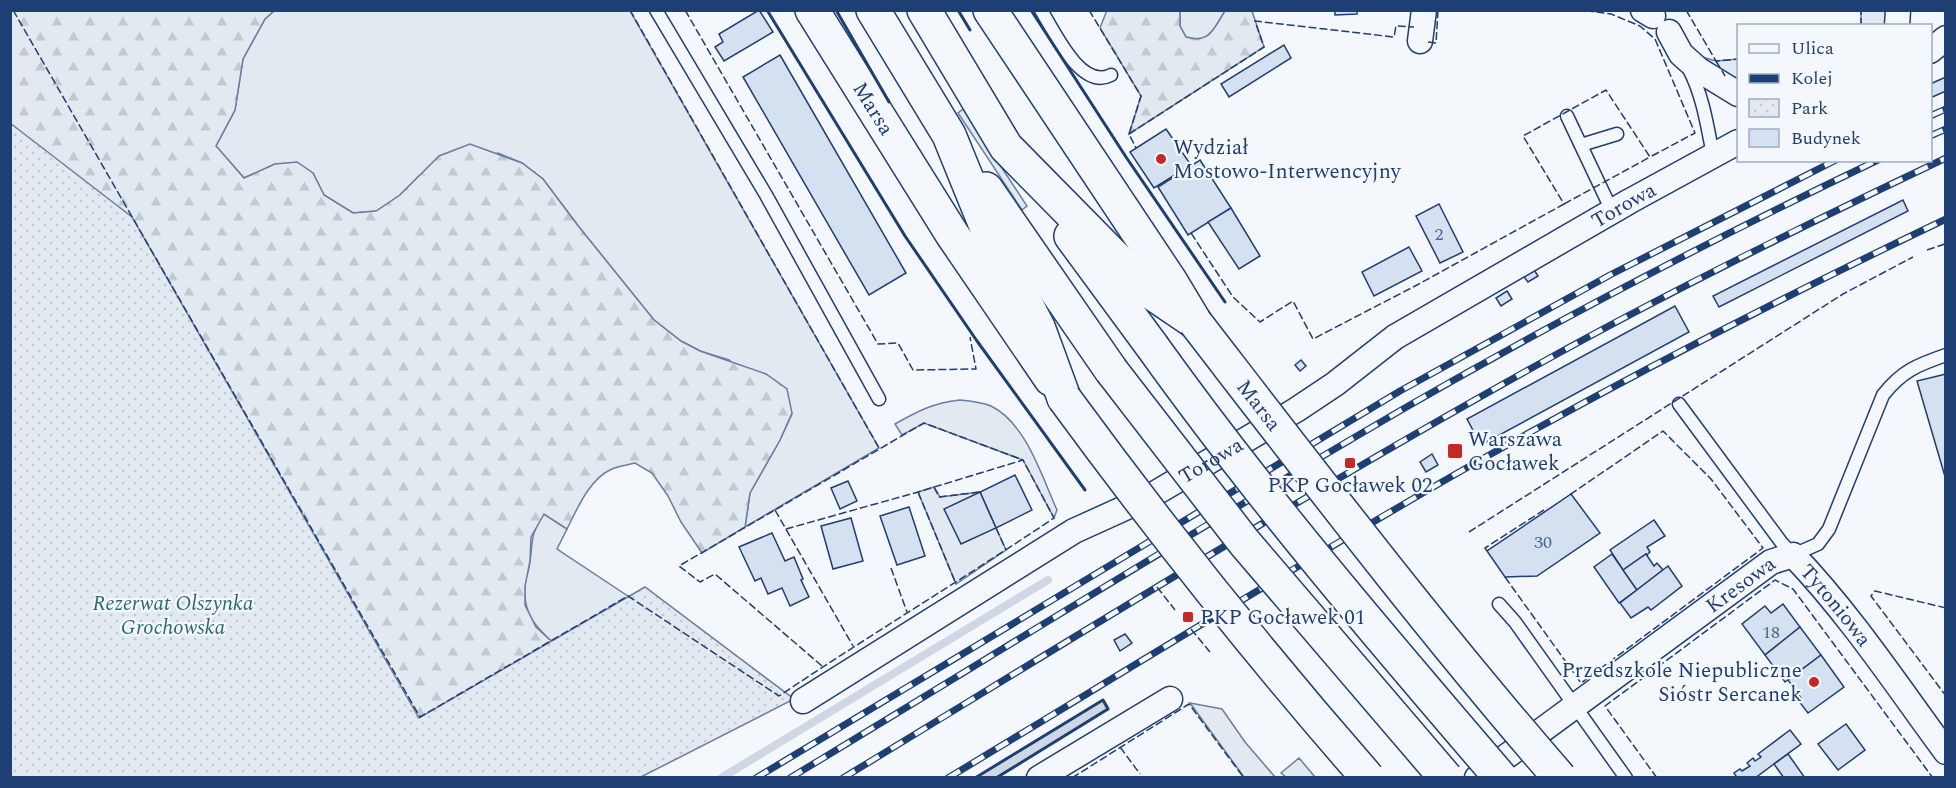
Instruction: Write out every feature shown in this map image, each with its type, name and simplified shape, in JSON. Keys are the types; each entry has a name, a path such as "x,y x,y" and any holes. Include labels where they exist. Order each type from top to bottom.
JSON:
{"main road":[{"name":"Marsa","path":"812,10 952,234 1064,398 1135,494 1242,629 1368,777"},
{"path":"873,10 949,135 1110,370 1244,542 1446,777"},
{"path":"924,10 1006,147 1269,503 1377,635 1501,777"},
{"name":"Marsa","path":"990,10 1171,282 1195,322 1328,495 1500,708 1560,777"},
{"path":"949,135 988,231 1038,327 1064,398"},
{"path":"1006,147 1145,288 1195,322"}],"street":[{"path":"1420,41 1424,10"},
{"path":"1655,20 1681,54 1712,80 1737,93"},
{"path":"1932,49 1946,38"},
{"name":"Torowa","path":"803,701 1074,531 1149,497 1296,410 1335,384 1395,337 1612,211 1737,143"},
{"name":"Kresowa","path":"1477,777 1771,562 1793,555"},
{"name":"Tytoniowa","path":"1793,555 1808,570 1863,640 1946,752"},
{"path":"1039,777 1170,699"}],"lane":[{"path":"656,10 766,195 879,399"},
{"path":"1041,10 1082,71 1094,77 1106,78 1111,75"},
{"path":"1681,54 1696,82 1713,155"},
{"path":"1567,116 1612,211"},
{"path":"1581,145 1617,134"},
{"name":"Kresowa","path":"1793,555 1818,544 1829,530 1882,395 1896,379 1913,367 1946,355"},
{"name":"Tytoniowa","path":"1679,404 1793,555"},
{"path":"1499,604 1515,622 1574,708 1626,777"}],"green space":[{"path":"1107,10 1180,11 1180,26 1186,37 1194,39 1210,33 1225,11 1252,11 1264,47 1129,134 1141,96 1100,28"},
{"path":"10,11 274,11 265,19 243,59 235,110 216,146 244,178 275,164 297,162 313,173 324,195 353,213 376,211 400,195 439,156 470,144 522,163 543,179 654,320 681,341 700,351 766,374 787,389 792,413 780,440 750,493 745,527 702,553 652,473 635,463 612,469 597,479 585,495 567,529 544,514 531,537 525,605 536,627 565,654 641,777 11,777"},
{"path":"274,11 630,11 879,448 745,527 750,493 792,414 729,360 700,351 681,341 654,320 543,179 522,163 498,153 420,175 400,195 377,211 353,213 324,195 313,173 275,164 244,178 216,146 235,110 243,59 265,19"},
{"path":"1180,11 1225,11 1210,33 1194,39 1186,37 1180,26"},
{"path":"1861,11 1891,11 1890,24 1861,24"},
{"path":"1702,57 1716,61 1737,59 1737,84 1705,66"},
{"path":"963,109 1027,206 1022,210 958,113"},
{"name":"Rezerwat Olszynka Grochowska","path":"10,123 132,217 419,718 645,587 794,699 641,777 11,777"},
{"path":"960,400 991,406 1014,425 1032,452 1045,482 1057,510 1054,518 1023,460 924,423 902,435 895,424 926,408"},
{"path":"934,487 940,497 980,492 1006,550 956,584 918,492"},
{"path":"544,514 567,529 557,549 664,620 565,654 535,624 530,616 525,597 533,537"},
{"path":"1190,703 1222,709 1245,742 1275,777 1244,777"},
{"path":"1299,758 1315,777 1286,777 1281,773"}],"building":[{"path":"759,10 773,32 724,61 715,47 723,42 719,34"},
{"path":"1335,10 1357,10 1357,14 1335,15"},
{"path":"1284,45 1291,58 1229,97 1221,84"},
{"path":"780,55 906,273 869,295 743,77"},
{"path":"1946,77 1946,91 1932,97 1932,83"},
{"name":"Wydział Mostowo-Interwencyjny","path":"1166,129 1191,165 1154,188 1130,152"},
{"path":"1200,160 1231,208 1188,235 1158,187"},
{"path":"1903,200 1908,211 1719,307 1713,296"},
{"path":"1439,204 1463,252 1440,263 1416,216"},
{"path":"1231,208 1260,256 1239,269 1208,222"},
{"path":"1409,247 1422,271 1374,296 1362,272"},
{"path":"1533,268 1538,276 1528,282 1522,274"},
{"path":"1507,291 1512,299 1501,306 1496,298"},
{"path":"1675,306 1689,332 1481,445 1467,419"},
{"path":"1301,360 1306,366 1300,371 1295,365"},
{"path":"1946,374 1946,480 1917,381"},
{"path":"1432,454 1438,465 1426,472 1420,462"},
{"path":"1015,475 1032,510 996,528 980,492"},
{"path":"848,481 857,501 840,509 831,488"},
{"path":"980,492 996,528 961,544 944,509"},
{"path":"1571,494 1600,533 1537,576 1505,577 1487,551"},
{"path":"909,507 925,556 897,565 880,516"},
{"path":"851,518 863,561 833,569 821,526"},
{"path":"1654,520 1665,536 1647,547 1650,552 1647,555 1623,570 1610,550"},
{"path":"772,533 785,561 794,557 809,597 790,606 782,588 768,594 761,578 755,581 739,547"},
{"path":"1612,554 1637,590 1619,603 1594,567"},
{"path":"1646,554 1654,566 1657,563 1663,570 1637,590 1623,570"},
{"path":"1668,566 1682,586 1651,610 1648,607 1631,618 1620,603"},
{"path":"1783,604 1800,627 1765,655 1742,624 1765,606 1771,613"},
{"path":"1800,627 1821,655 1785,682 1765,655"},
{"path":"1125,634 1132,643 1120,651 1114,640"},
{"path":"1821,655 1844,687 1808,713 1798,700 1801,698 1788,680"},
{"path":"1846,724 1865,750 1838,770 1818,744"},
{"path":"1790,730 1801,744 1755,778 1733,778 1736,776 1734,773 1750,766 1747,763 1753,758 1755,761 1761,757 1758,754"},
{"path":"1788,754 1805,778 1784,778 1774,764"}],"waterway":[{"path":"721,778 1048,580"},
{"path":"986,778 1104,706"}],"railway":[{"path":"1932,115 1946,109"},
{"path":"1932,135 1946,129"},
{"path":"843,778 1194,565 1459,409 1597,332 1695,281 1946,158"},
{"path":"756,778 1400,391 1610,275 1832,162"},
{"path":"790,778 1254,497 1468,372 1642,278 1874,162"},
{"path":"948,778 1332,546 1461,471 1701,341 1946,219"}],"fence":[{"path":"13,10 420,717 628,596 779,696 1054,518 1023,460 786,529"},
{"path":"630,10 879,448"},
{"path":"685,10 878,344 898,343 913,370 976,369 970,337"},
{"path":"1089,10 1141,96 1129,134 1136,148"},
{"path":"1428,42 1436,43 1438,10"},
{"path":"1191,233 1233,297 1260,322 1293,301 1313,339 1564,204 1523,136 1606,90 1650,157 1695,133 1655,39 1640,26 1611,14 1581,10"},
{"path":"1686,10 1716,61 1737,59"},
{"path":"1861,10 1861,24"},
{"path":"1129,134 1264,47 1255,21 1394,37 1396,26 1414,27"},
{"path":"1716,61 1725,76"},
{"path":"1564,204 1650,157"},
{"path":"1927,250 1945,244"},
{"path":"1469,532 1843,294 1913,257"},
{"path":"822,666 715,574 700,582 679,566 924,423 1023,460"},
{"path":"1505,577 1581,683 1763,548 1711,479 1663,431 1568,496"},
{"path":"934,487 939,497 980,492"},
{"path":"918,492 956,584"},
{"path":"1487,551 1485,548 1547,508"},
{"path":"775,510 853,646"},
{"path":"996,528 1006,550"},
{"path":"891,568 907,612"},
{"path":"1657,778 1605,706 1775,580 1793,589 1933,778"},
{"path":"1157,587 1175,610"},
{"path":"1946,608 1875,591 1871,596 1946,696"},
{"path":"1191,629 1210,652"},
{"path":"1072,778 1189,704 1244,778"},
{"path":"1120,747 1140,774"}],"wall":[{"path":"767,10 905,236 977,341 1085,490"},
{"path":"836,10 889,102 888,100"},
{"path":"958,10 970,30"},
{"path":"1031,10 1126,157 1225,302"},
{"path":"975,778 1103,700 1108,709 996,778"}],"place":[{"name":"Wydział Mostowo-Interwencyjny","path":"1161,159"},
{"name":"Warszawa Gocławek","path":"1455,451"},
{"name":"PKP Gocławek 02","path":"1350,463"},
{"name":"PKP Gocławek 01","path":"1188,617"},
{"name":"Przedszkole Niepubliczne Sióstr Sercanek","path":"1814,682"}]}
